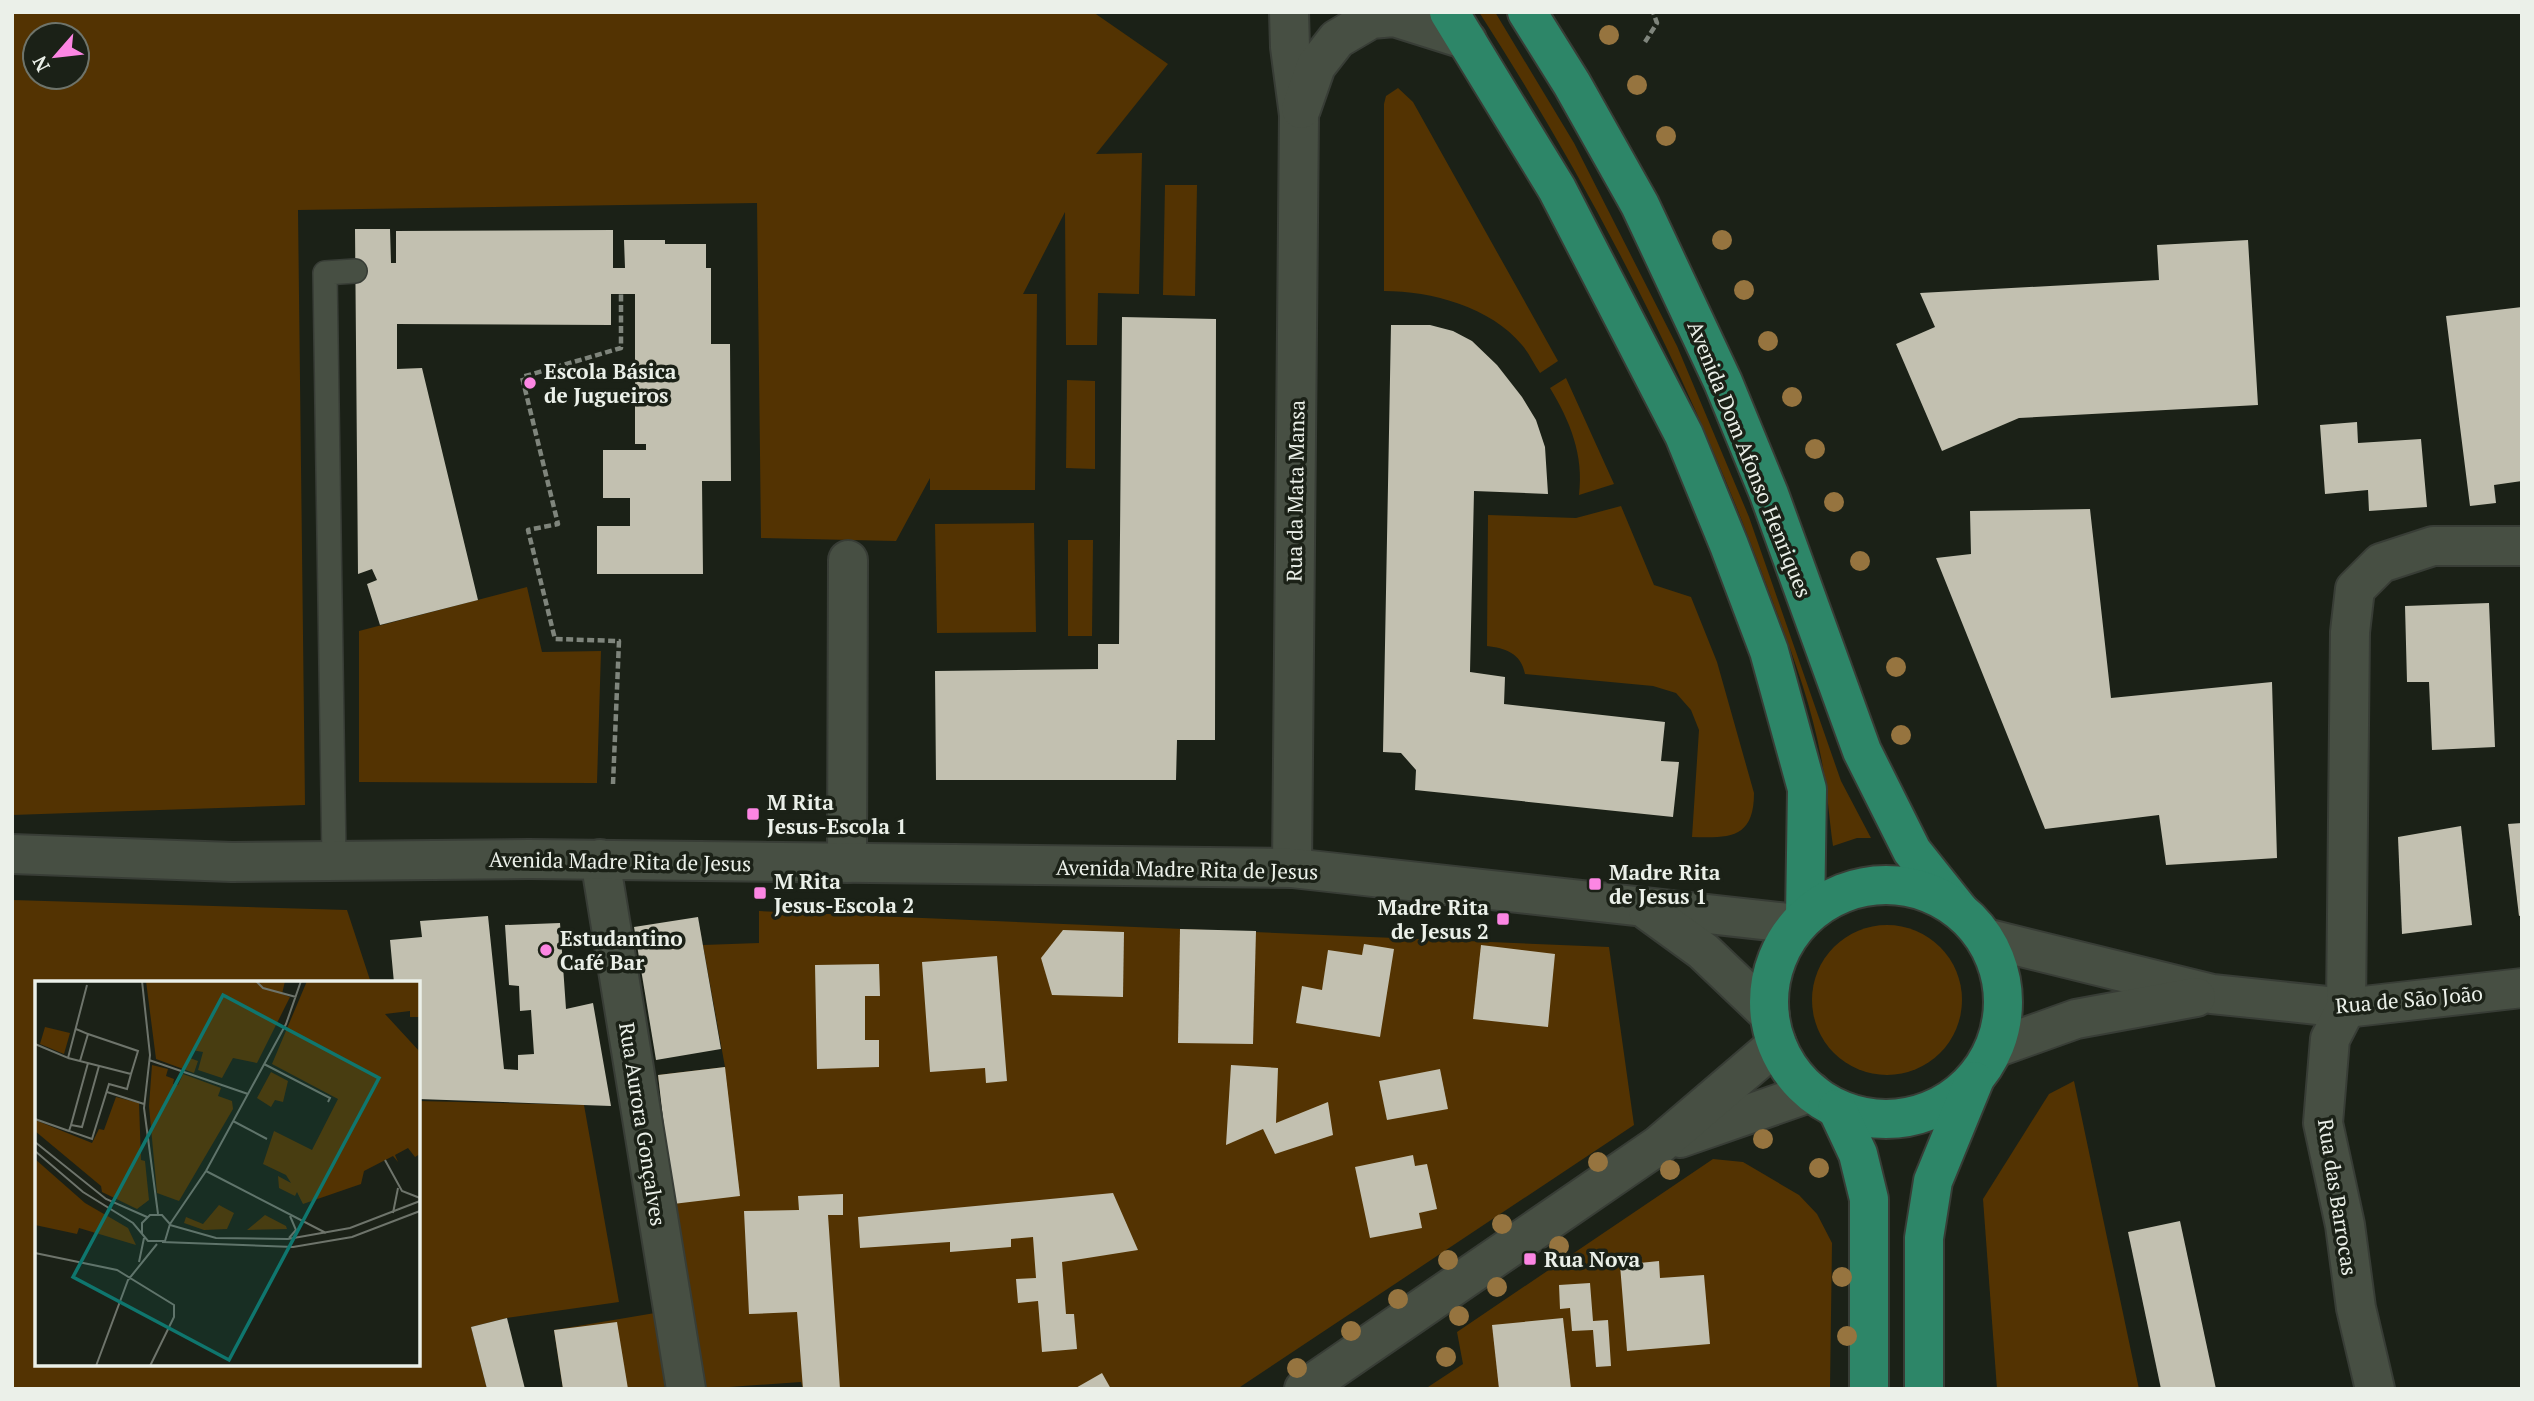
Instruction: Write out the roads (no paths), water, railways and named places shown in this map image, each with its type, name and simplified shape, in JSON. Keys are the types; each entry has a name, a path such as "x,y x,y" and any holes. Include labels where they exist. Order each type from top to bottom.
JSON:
{"main road":[{"name":"Avenida Dom Afonso Henriques","path":"1527,12 1572,84 1640,205 1723,382 1769,494 1862,751 1912,851 1959,910"},
{"path":"1458,26 1557,189 1684,435 1729,545 1769,651 1807,789 1802,921"},
{"path":"1924,1389 1924,1238 1933,1181 1974,1080 1995,1048 2004,1011 2000,973 1985,938 1959,910 1927,892 1909,887 1881,885 1853,889 1828,900 1802,921 1784,945 1771,979 1773,1029 1791,1071 1825,1100 1866,1118 1896,1119 1925,1113 1952,1100 1974,1080"},
{"path":"1825,1100 1858,1154 1869,1199 1869,1389"}],"street":[{"name":"Rua da Mata Mansa","path":"1289,12 1290,47 1299,115 1292,868"},
{"name":"Rua da Mata Mansa","path":"1299,115 1316,66 1337,39 1371,19 1394,17 1458,26"},
{"path":"2346,1008 2350,646 2355,589 2381,562 2432,546 2522,546"},
{"path":"847,863 848,561"},
{"name":"Avenida Madre Rita de Jesus","path":"12,854 232,862 600,859 1292,868 1646,909 1802,921"},
{"name":"Rua Aurora Gonçalves","path":"600,859 686,1389"},
{"path":"1304,1389 1659,1145 1773,1029 1703,951 1646,909"},
{"path":"1985,938 2212,994"},
{"name":"Rua de São João","path":"2212,994 2346,1008 2522,988"},
{"path":"1995,1048 2076,1019 2123,1008 2212,994"},
{"name":"Rua das Barrocas","path":"2346,1008 2330,1038 2323,1123 2345,1226 2356,1308 2375,1389"},
{"path":"1659,1145 1825,1100"}],"lane":[{"path":"334,860 325,273 355,271"}],"place":[{"name":"Escola Básica de Jugueiros","path":"530,383"},
{"name":"M Rita Jesus-Escola 1","path":"753,814"},
{"name":"Madre Rita de Jesus 1","path":"1595,884"},
{"name":"M Rita Jesus-Escola 2","path":"760,893"},
{"name":"Madre Rita de Jesus 2","path":"1503,919"},
{"name":"Estudantino Café Bar","path":"546,950"},
{"name":"Rua Nova","path":"1530,1259"}]}
